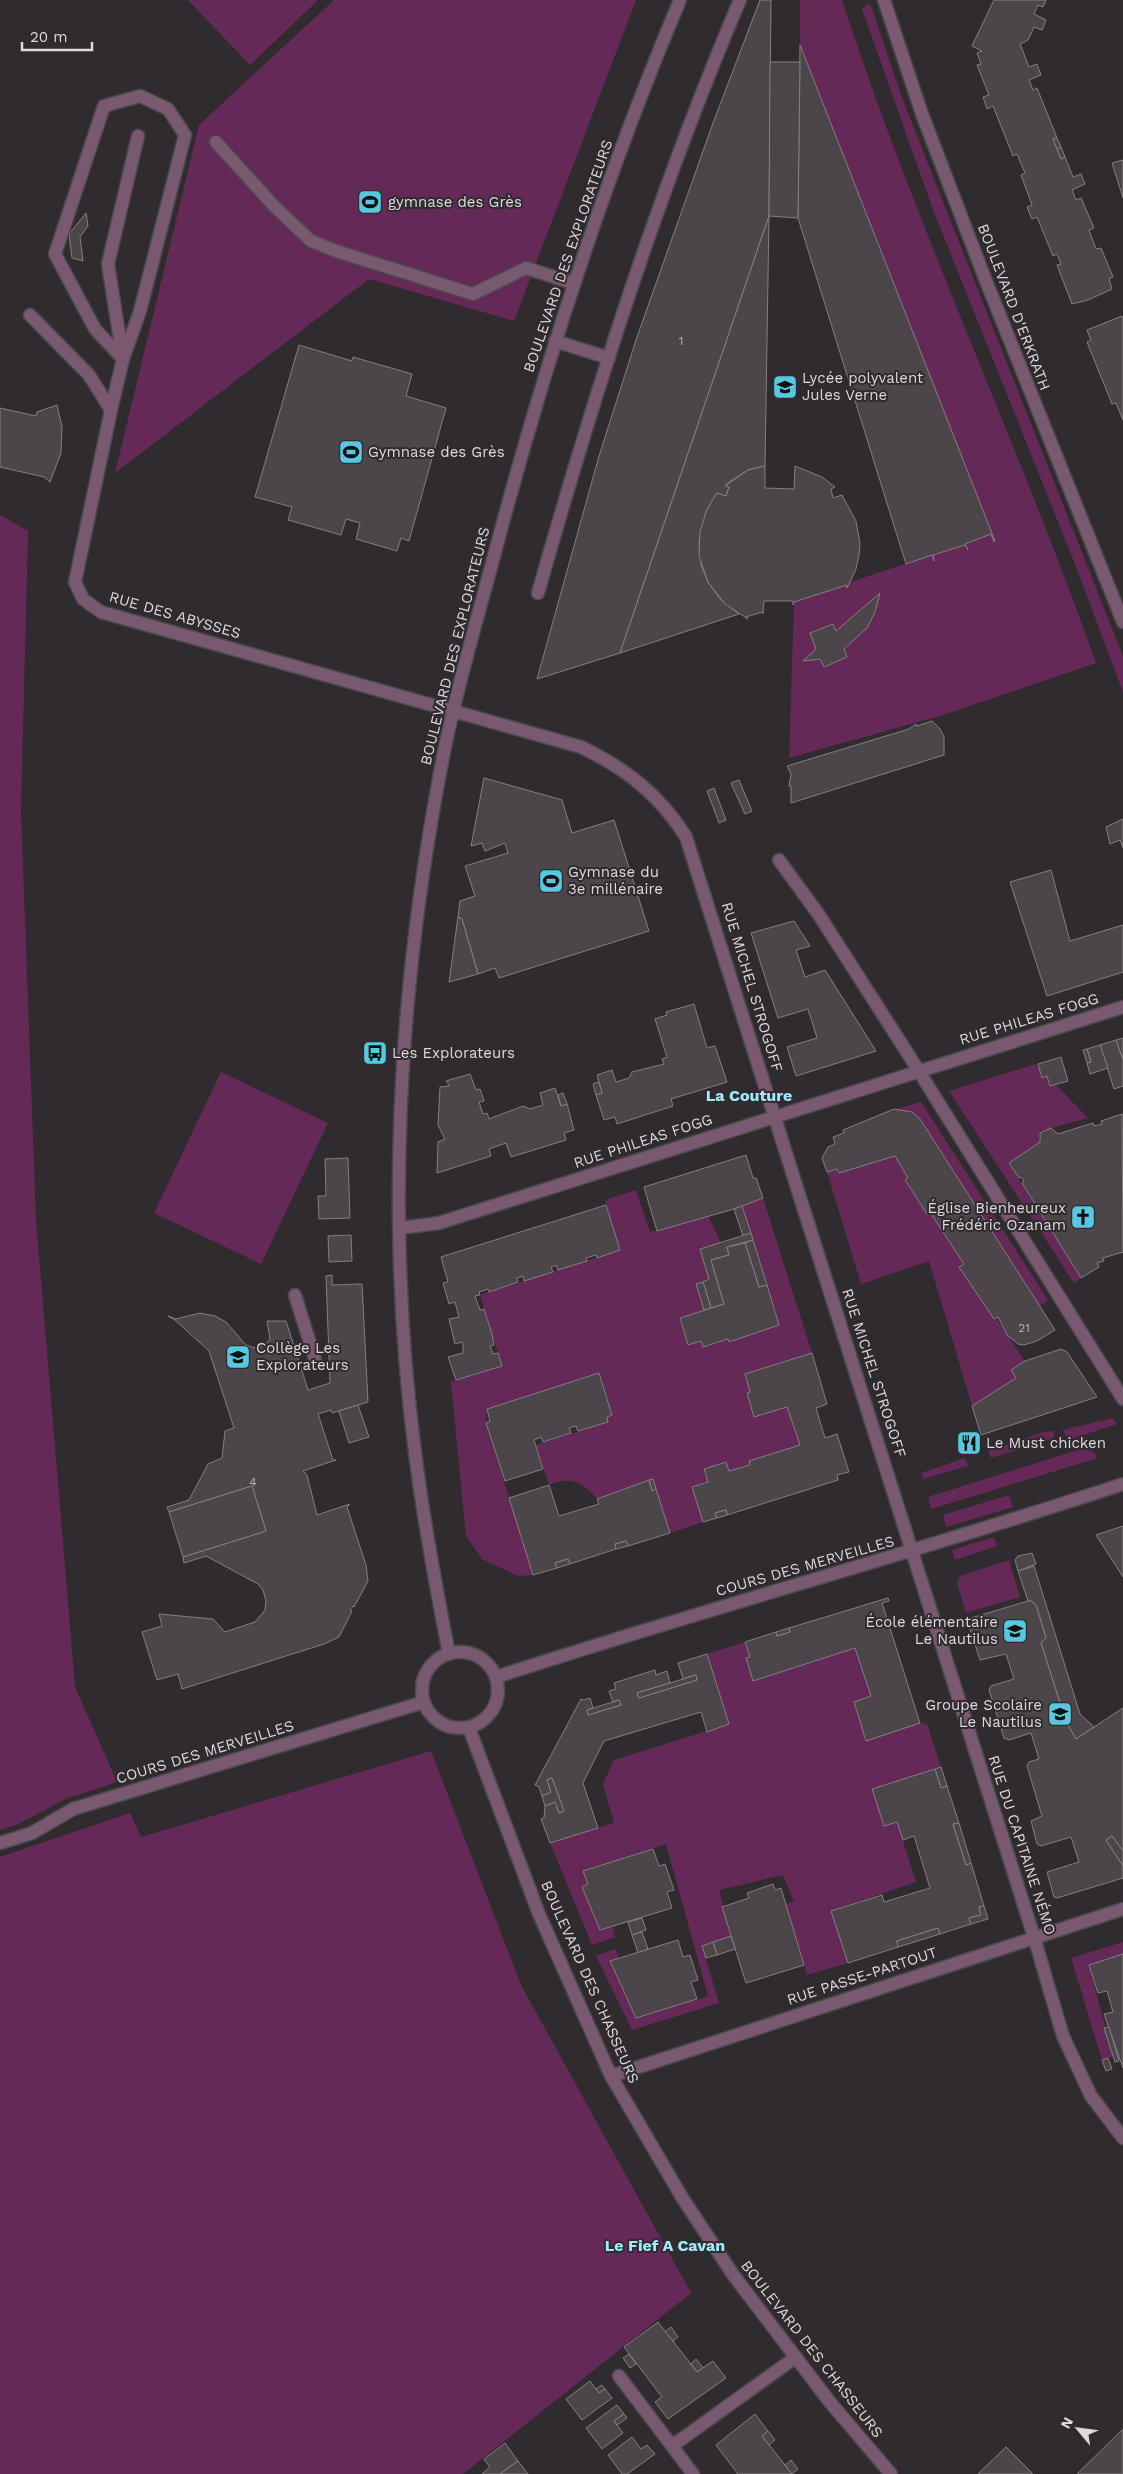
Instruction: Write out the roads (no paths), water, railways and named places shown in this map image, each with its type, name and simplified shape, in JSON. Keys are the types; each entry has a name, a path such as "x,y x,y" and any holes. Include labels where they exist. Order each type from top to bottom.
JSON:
{"street":[{"name":"BOULEVARD DES EXPLORATEURS","path":"449,1654 415,1454 406,1363 400,1228 403,1072 416,922 430,824 452,712 529,422 573,283 680,0"},
{"path":"538,593 609,358 656,214 740,0"},
{"name":"BOULEVARD D'ERKRATH","path":"884,0 922,114 1123,622"},
{"name":"RUE DES ABYSSES","path":"123,360 95,329 55,254 104,106 140,96 168,109 185,135 140,312 123,360 111,410 75,582 82,599 101,612 452,712"},
{"path":"123,360 108,264 138,136"},
{"path":"216,142 274,206 310,241 473,294 526,268 573,283"},
{"path":"30,315 89,375 111,410"},
{"path":"555,341 609,358"},
{"name":"RUE MICHEL STROGOFF","path":"452,712 563,741 602,757 624,771 654,795 677,822 692,850 912,1552"},
{"path":"779,860 819,915 1123,1399"},
{"name":"RUE PHILEAS FOGG","path":"400,1228 439,1223 1123,1007"},
{"path":"295,1296 315,1359"},
{"name":"COURS DES MERVEILLES","path":"496,1677 604,1642 912,1552 1123,1484"},
{"name":"RUE DU CAPITAINE NÉMO","path":"912,1552 1034,1937 1063,2036 1091,2096 1123,2138"},
{"path":"463,1652 477,1656 489,1665 496,1677 498,1688 494,1707 485,1719 468,1728 451,1728 439,1723 429,1714 422,1691 425,1675 434,1662 449,1654 463,1652"},
{"name":"COURS DES MERVEILLES","path":"0,1843 32,1833 73,1809 424,1702"},
{"name":"BOULEVARD DES CHASSEURS","path":"468,1728 539,1914 611,2076 688,2207 734,2276 870,2451 891,2474"},
{"name":"RUE PASSE-PARTOUT","path":"611,2076 1034,1937 1123,1910"},
{"path":"672,2446 796,2357"},
{"path":"620,2376 693,2474"}],"place":[{"name":"gymnase des Grès","path":"370,202"},
{"name":"Lycée polyvalent Jules Verne","path":"785,387"},
{"name":"Gymnase des Grès","path":"351,452"},
{"name":"Gymnase du 3e millénaire","path":"551,881"},
{"name":"Les Explorateurs","path":"375,1053"},
{"name":"Église Bienheureux Frédéric Ozanam","path":"1083,1217"},
{"name":"Collège Les Explorateurs","path":"238,1357"},
{"name":"Le Must chicken","path":"969,1443"},
{"name":"École élémentaire Le Nautilus","path":"1015,1631"},
{"name":"Groupe Scolaire Le Nautilus","path":"1060,1714"}],"district":[{"name":"La Couture","path":"749,1095"},
{"name":"Le Fief A Cavan","path":"665,2245"}]}
